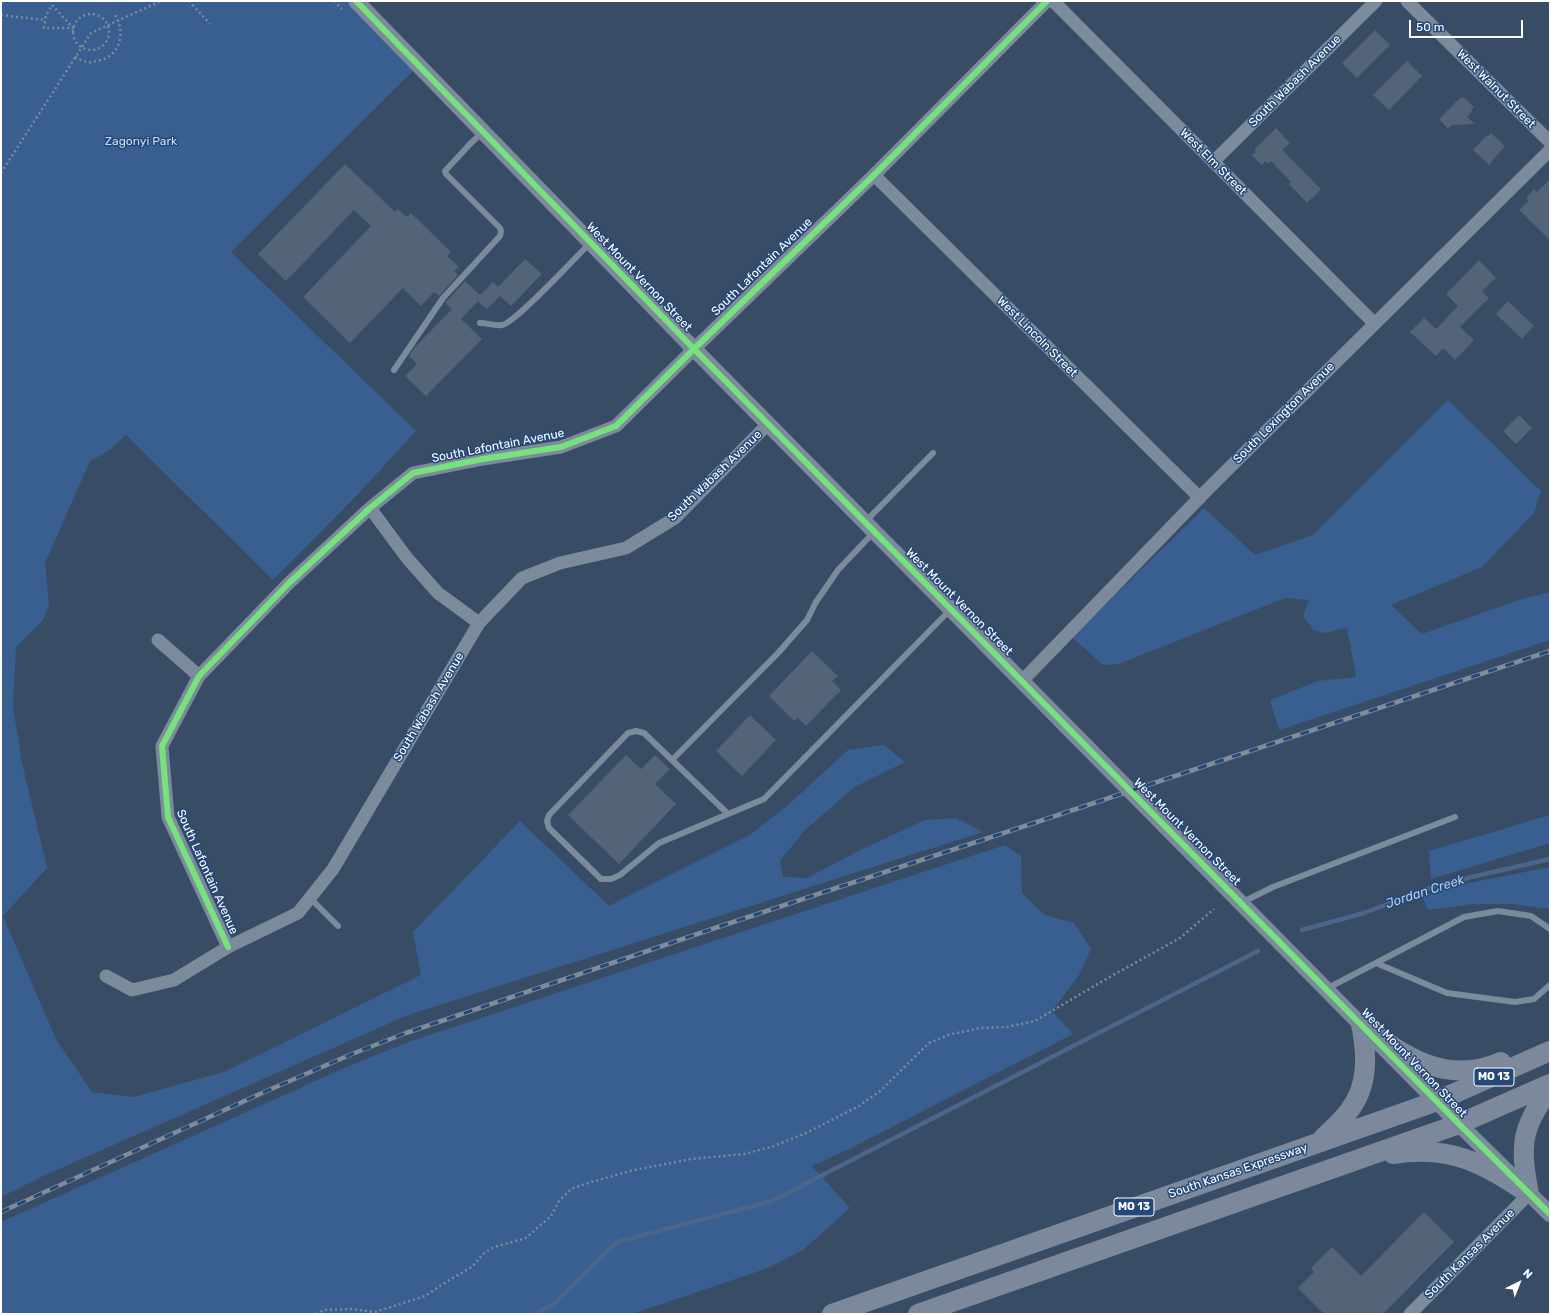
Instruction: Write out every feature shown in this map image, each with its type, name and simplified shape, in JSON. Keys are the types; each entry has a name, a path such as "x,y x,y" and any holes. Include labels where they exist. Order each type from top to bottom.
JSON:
{"main road":[{"path":"1361,1024 1389,1045 1416,1060 1431,1066 1462,1071 1482,1069 1491,1066 1550,1038"},
{"path":"1318,1142 1350,1111 1358,1096 1365,1073 1366,1061 1361,1024"},
{"name":"South Kansas Expressway","path":"832,1314 1437,1101 1550,1051"},
{"name":"MO 13","path":"918,1314 1459,1124 1550,1084"},
{"path":"1529,1194 1523,1156 1523,1143 1532,1117 1550,1089"},
{"path":"1350,1162 1397,1154 1428,1151 1440,1152 1454,1155 1478,1164 1506,1179 1529,1194"}],"street":[{"name":"West Mount Vernon Street","path":"356,1 694,349 1459,1124 1550,1214"},
{"name":"South Lafontain Avenue","path":"228,947 168,817 162,746 199,676 289,583 370,508 413,473 483,459 561,447 616,426 874,175 1047,1"},
{"name":"West Elm Street","path":"1053,1 1374,323"},
{"name":"South Wabash Avenue","path":"1213,162 1376,1"},
{"name":"West Walnut Street","path":"1407,1 1550,142"},
{"name":"South Lexington Avenue","path":"1022,681 1200,498 1374,323 1550,150"},
{"name":"West Lincoln Street","path":"874,175 1200,498"},
{"name":"South Wabash Avenue","path":"106,976 132,990 174,980 228,947 298,913 333,869 479,623 522,578 560,563 626,548 675,518 768,424"},
{"path":"370,508 408,558 438,593 479,623"},
{"path":"158,640 199,676"},
{"name":"South Kansas Avenue","path":"1410,1314 1529,1194"}],"lane":[{"path":"394,370 443,298 500,236 500,228 446,174 445,171 483,132"},
{"path":"480,323 502,325 508,322 528,305 590,242"},
{"path":"672,760 798,631 807,620 816,602 838,570 870,527 933,453"},
{"path":"728,814 644,733 636,731 628,733 549,815 547,821 549,828 602,878 611,879 620,875 659,843 764,799 951,609"},
{"path":"1241,903 1273,887 1455,818"},
{"path":"310,898 338,926"},
{"path":"1326,989 1464,918 1498,911 1531,916 1550,929"},
{"path":"1376,963 1447,993 1515,1002 1534,999 1550,985"}],"path":[{"path":"1,173 91,33 161,1"},
{"path":"189,1 210,24"},
{"path":"52,5 73,28 44,28 46,15 52,5"},
{"path":"1,15 45,20"},
{"path":"86,15 100,17 107,25 109,33 107,40 102,46 95,50 81,48 75,42 73,28 77,20 86,15"},
{"path":"75,57 88,63 102,61 113,54 119,43 121,32 118,20 115,16"},
{"path":"316,1314 324,1310 351,1309 375,1312 425,1296 472,1267 484,1254 494,1247 526,1238 551,1216 559,1200 571,1189 588,1182 630,1171 676,1162 744,1154 771,1147 806,1133 859,1106 880,1091 929,1043 948,1035 980,1028 1007,1027 1035,1021 1180,938 1214,909"}],"green space":[{"name":"Zagonyi Park","path":"1,1 346,1 414,70 231,252 416,431 358,494 273,580 126,435 110,450 90,461 45,563 49,604 43,620 16,647 13,707 22,763 47,868 3,916 56,1039 92,1092 133,1097 224,1072 421,975 413,932 520,821 609,906 751,834 787,806 848,750 884,745 905,762 855,787 804,831 780,861 783,877 807,878 860,850 925,820 956,818 983,832 408,1015 41,1177 1,1197"},
{"path":"1448,400 1541,491 1534,513 1482,567 1391,605 1422,634 1522,599 1550,592 1550,640 1279,730 1270,700 1318,681 1356,677 1347,628 1324,633 1313,630 1303,616 1309,600 1285,598 1119,664 1103,665 1072,637 1204,508 1255,555 1313,535"},
{"path":"1550,815 1550,843 1431,879 1429,851"},
{"path":"1005,845 1021,856 1022,893 1045,915 1074,923 1091,949 1079,975 1052,1011 1073,1034 851,1148 812,1166 850,1208 803,1250 768,1268 632,1314 1,1314 1,1222 351,1065 414,1040"},
{"path":"1550,867 1550,909 1512,904 1473,904 1428,910 1422,896 1459,885"}],"building":[{"path":"1375,30 1390,45 1357,78 1342,63"},
{"path":"1407,61 1422,76 1389,110 1373,95"},
{"path":"1463,97 1474,107 1471,110 1472,112 1467,117 1475,124 1452,125 1448,129 1439,119 1459,99"},
{"path":"1276,128 1290,143 1282,150 1321,189 1307,203 1289,184 1291,182 1271,161 1268,164 1266,161 1262,165 1252,155 1256,152 1254,150"},
{"path":"1491,133 1505,146 1489,165 1473,150 1487,135 1488,136"},
{"path":"345,164 395,212 398,209 407,217 411,213 451,252 447,256 459,267 454,271 458,275 439,296 434,292 421,306 403,288 350,343 303,297 371,226 354,210 286,281 258,254"},
{"path":"1550,179 1550,240 1519,210 1529,201 1526,198 1534,189 1537,192"},
{"path":"525,259 542,274 511,306 500,296 487,309 478,301 461,319 482,339 426,396 405,376 417,364 409,356 415,347 452,309 445,302 465,281 480,295 493,282 498,287"},
{"path":"1479,260 1496,278 1482,291 1489,298 1460,327 1474,340 1455,360 1443,348 1436,356 1410,332 1424,318 1436,329 1458,306 1446,294"},
{"path":"1508,301 1534,326 1522,339 1496,314"},
{"path":"1519,415 1532,428 1516,444 1503,431"},
{"path":"812,651 838,676 832,681 841,690 806,726 798,718 794,721 769,696"},
{"path":"750,715 776,740 742,776 716,751"},
{"path":"626,755 641,769 655,755 670,769 655,784 676,804 619,864 568,815"},
{"path":"1424,1212 1454,1242 1383,1314 1324,1314 1298,1288 1314,1272 1311,1268 1332,1247 1361,1276"}],"waterway":[{"name":"Jordan Creek","path":"1302,930 1364,913 1441,884 1550,859"},
{"path":"536,1314 555,1303 617,1242 772,1201 1258,951"}],"railway":[{"path":"1,1212 262,1093 352,1054 406,1033 721,926 1550,651"}],"cycle path":[{"path":"356,1 694,349 1459,1124 1550,1214"},
{"path":"228,947 168,817 162,746 199,676 289,583 370,508 413,473 483,459 561,447 616,426 874,175 1047,1"}]}
